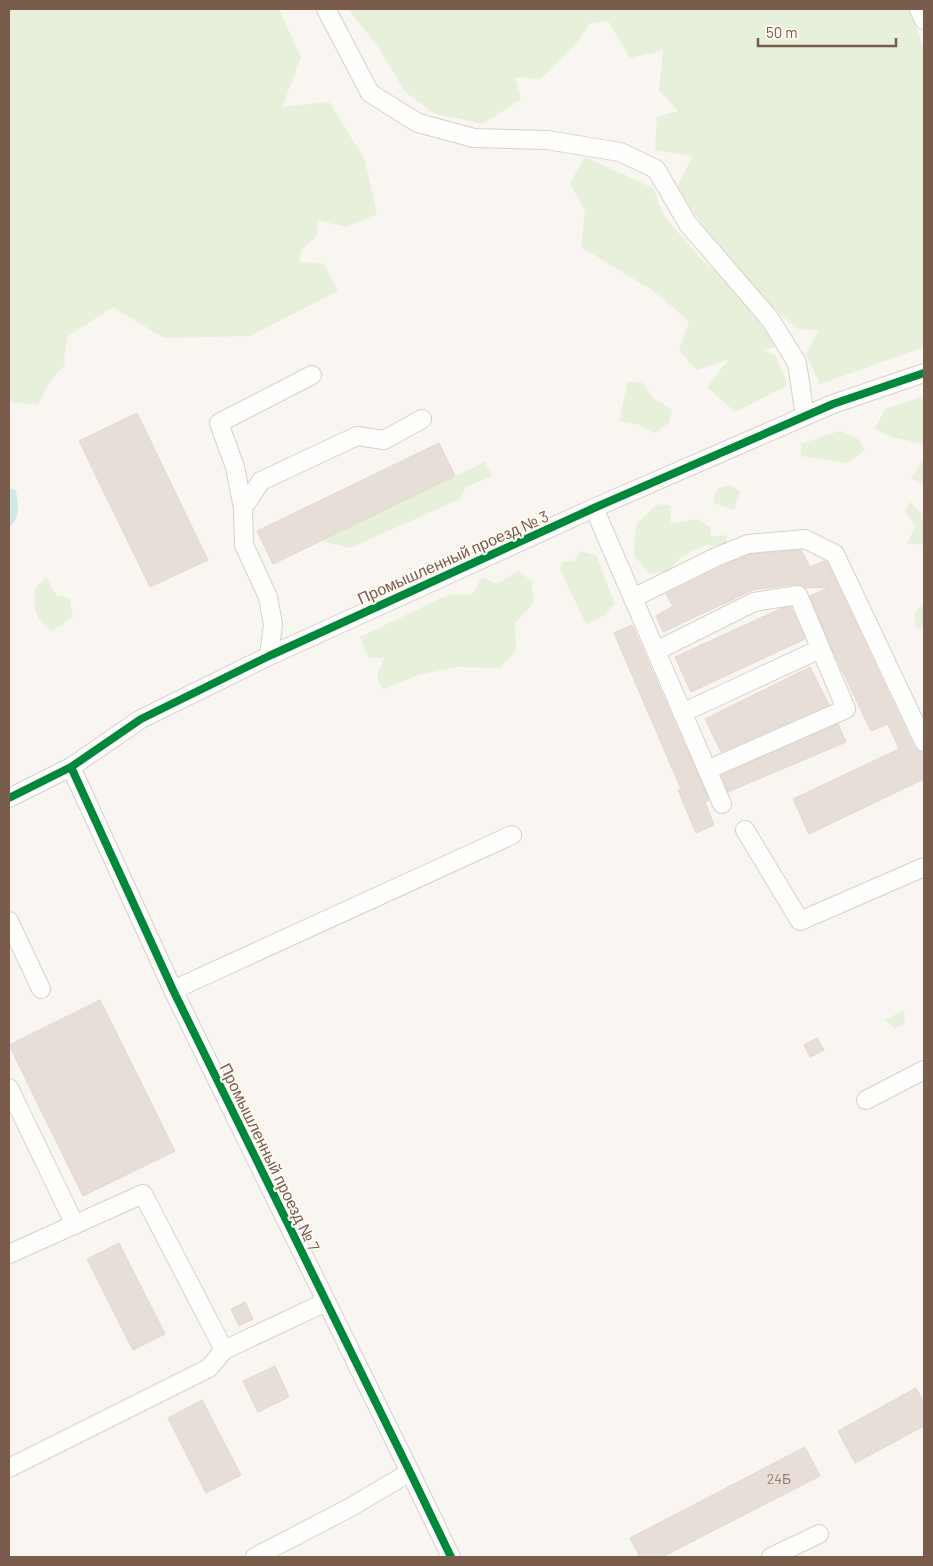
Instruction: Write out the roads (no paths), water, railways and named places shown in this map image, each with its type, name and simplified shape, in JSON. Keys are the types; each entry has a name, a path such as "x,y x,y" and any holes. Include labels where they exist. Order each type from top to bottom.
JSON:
{"street":[{"path":"326,9 370,93 418,123 474,138 546,140 620,152 656,169 688,224 770,319 797,363 805,416"},
{"path":"919,9 924,20"},
{"name":"Промышленный проезд № 3","path":"9,798 71,767 141,720 269,656 594,508 805,416 833,404 924,373"},
{"path":"269,656 273,624 268,597 244,545 244,508 235,467 219,423 312,375"},
{"path":"244,508 261,481 358,436 384,440 422,419"},
{"path":"594,508 722,804"},
{"path":"633,598 716,556 748,544 805,539 835,554 924,742"},
{"path":"656,651 754,602 798,595 846,709 707,770"},
{"path":"682,713 820,649"},
{"name":"Промышленный проезд № 7","path":"71,767 173,990 451,1557"},
{"path":"745,830 800,922 924,867"},
{"path":"173,990 512,835"},
{"path":"9,921 16,954 41,989"},
{"path":"866,1100 924,1070"},
{"path":"9,1088 75,1225"},
{"path":"9,1254 143,1194 224,1350"},
{"path":"9,1468 209,1368 224,1350 326,1302"},
{"path":"255,1557 351,1507 410,1472"},
{"path":"771,1557 819,1534"}],"water":[{"path":"9,488 16,490 18,506 15,520 9,528"}]}
